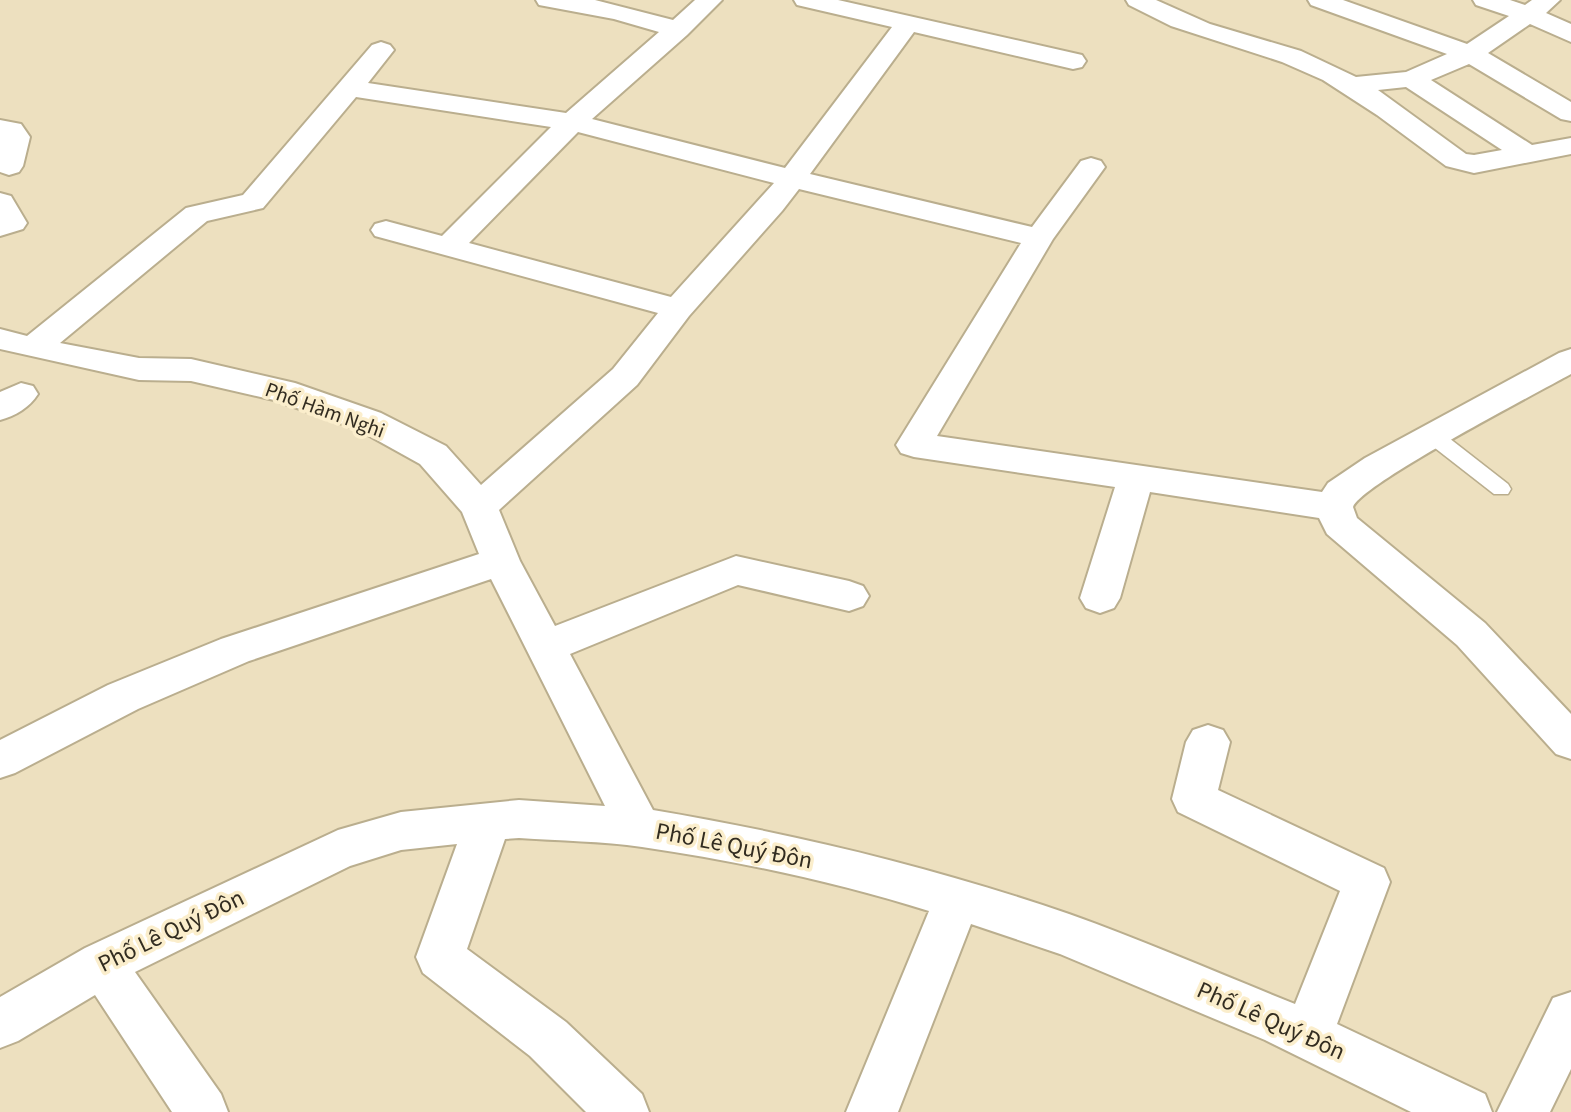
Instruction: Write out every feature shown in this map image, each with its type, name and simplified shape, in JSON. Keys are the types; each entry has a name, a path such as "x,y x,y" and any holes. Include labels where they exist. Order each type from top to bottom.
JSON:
{"street":[{"path":"548,0 599,3 678,30"},
{"path":"448,247 572,122 710,0"},
{"path":"806,0 867,5 909,22 1073,61"},
{"path":"1138,0 1168,16 1294,57 1353,85 1456,160 1474,164 1571,145"},
{"path":"1320,0 1350,4 1559,94 1571,113"},
{"path":"1485,0 1539,7 1571,34"},
{"path":"1353,85 1411,79 1470,54 1539,7"},
{"path":"479,507 625,377 678,309 793,179 909,22"},
{"path":"16,343 197,214 253,202 381,50"},
{"path":"1411,79 1529,155"},
{"path":"350,88 572,122 793,179 1039,237"},
{"path":"0,128 10,130 16,137 9,166"},
{"path":"1091,167 1039,237 915,445 1334,507"},
{"path":"386,230 678,309"},
{"name":"Phố Hàm Nghi","path":"16,343 139,369 191,370 283,391 369,421 433,455 479,507 501,561 639,827"},
{"path":"1569,735 1471,634 1340,524 1334,507 1341,492 1378,467 1571,360"},
{"path":"1100,598 1136,478"},
{"path":"0,760 123,697 235,650 501,561"},
{"path":"545,647 736,570 849,596"},
{"path":"1208,742 1194,799 1367,882 1308,1035"},
{"name":"Phố Lê Quý Đôn","path":"0,1024 102,964 338,849 401,831 519,819 639,827 734,843 895,880 957,899 1069,936 1308,1035 1466,1112"},
{"path":"488,822 440,957 548,1039 624,1112"},
{"path":"872,1112 957,899"},
{"path":"102,964 202,1112"},
{"path":"1523,1112 1571,1015"}],"lane":[{"path":"1433,436 1501,489"}]}
